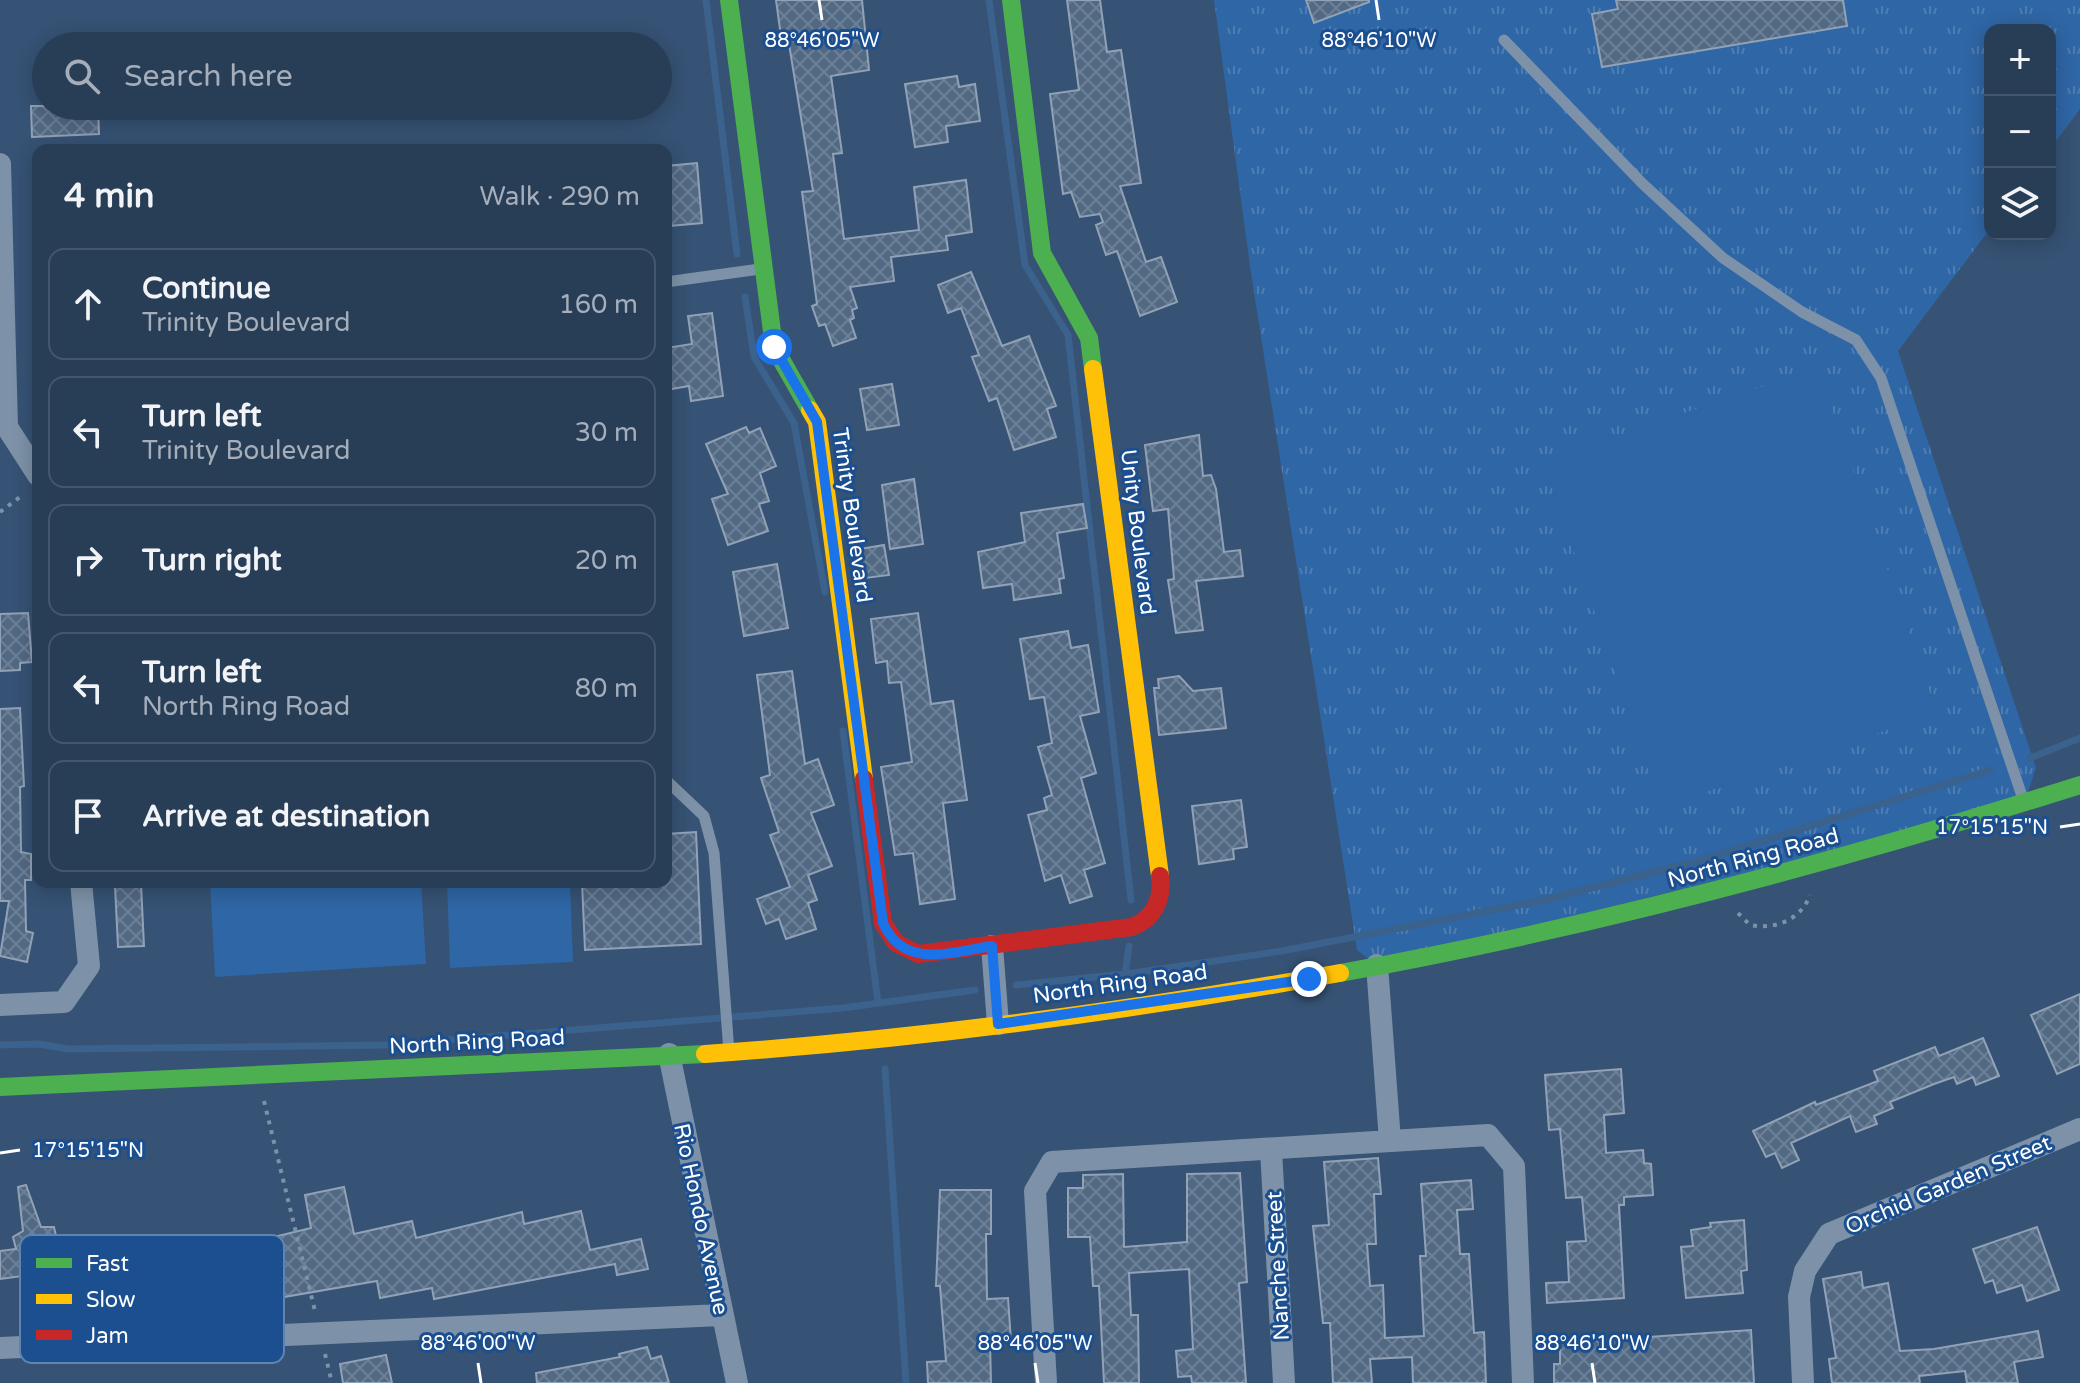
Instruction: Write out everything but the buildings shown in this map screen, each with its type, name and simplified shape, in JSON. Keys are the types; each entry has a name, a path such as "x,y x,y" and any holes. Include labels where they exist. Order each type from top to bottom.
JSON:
{"street":[{"name":"Trinity Boulevard","path":"729,0 774,347 817,422 883,923 889,937 901,949 918,954 992,946"},
{"name":"Unity Boulevard","path":"992,946 1139,926 1152,916 1160,903 1161,887 1089,338 1042,253 1011,0"},
{"path":"0,164 7,427 32,484"},
{"name":"North Ring Road","path":"0,1087 729,1052 998,1024 1309,979 1558,931 1716,893 2080,785"},
{"path":"0,1005 64,1002 89,966 82,888"},
{"path":"992,946 998,1024"},
{"path":"1377,965 1390,1141"},
{"name":"Rio Hondo Avenue","path":"669,1054 737,1383"},
{"name":"Orchid Garden Street","path":"1803,1383 1799,1297 1805,1271 1829,1234 2080,1129"},
{"path":"1046,1383 1035,1191 1052,1162 1488,1135 1514,1166 1523,1383"},
{"name":"Nanche Street","path":"1271,1150 1284,1383"},
{"path":"284,1334 721,1315"},
{"path":"0,1348 20,1347"}],"lane":[{"path":"1504,40 1643,184 1723,258 1802,312 1856,340 1881,378 2024,804"},
{"path":"672,281 762,269"},
{"path":"672,786 704,816 714,853 729,1052"}],"path":[{"path":"0,512 32,484"},
{"path":"1734,905 1750,925 1773,926 1796,916 1809,898 1812,885"},
{"path":"263,1076 263,1097 332,1383"}],"green space":[{"path":"1214,0 2080,0 2080,109 2056,141 2056,24 1984,24 1984,237 1898,351 2036,768 2024,804 1377,965 1357,950 1251,273"},
{"path":"1818,368 1937,713 1661,807 1543,461"},
{"path":"210,888 421,888 426,964 215,977"},
{"path":"447,888 570,888 573,962 450,968"}],"waterway":[{"path":"706,0 737,254"},
{"path":"989,0 1025,265 1068,335 1131,900"},
{"path":"745,297 754,357 794,423 825,592"},
{"path":"843,731 878,1003"},
{"path":"2030,758 2080,738"},
{"path":"1016,985 1133,973 1282,951 1544,900 1698,861 1990,770"},
{"path":"1125,974 1129,946"},
{"path":"0,1045 39,1044 68,1049 387,1045 843,1008 975,990"},
{"path":"885,1069 906,1383"}],"traffic: fast":[{"path":"729,0 774,347 810,410"},
{"path":"1011,0 1042,253 1089,338 1093,369"},
{"path":"1340,973 1527,935 1713,891 1897,841 2080,785"},
{"path":"0,1087 705,1054"}],"traffic: slow":[{"path":"1093,369 1160,876"},
{"path":"810,410 817,422 864,779"},
{"path":"705,1054 1024,1022 1182,1000 1340,973"}],"traffic: jam":[{"path":"864,779 883,923 896,943 918,954 1132,927 1146,919 1155,907 1160,893 1160,876"}],"route":[{"path":"774,347 817,422 883,923 889,937 901,949 918,954 992,946 998,1024 1309,979"}]}
